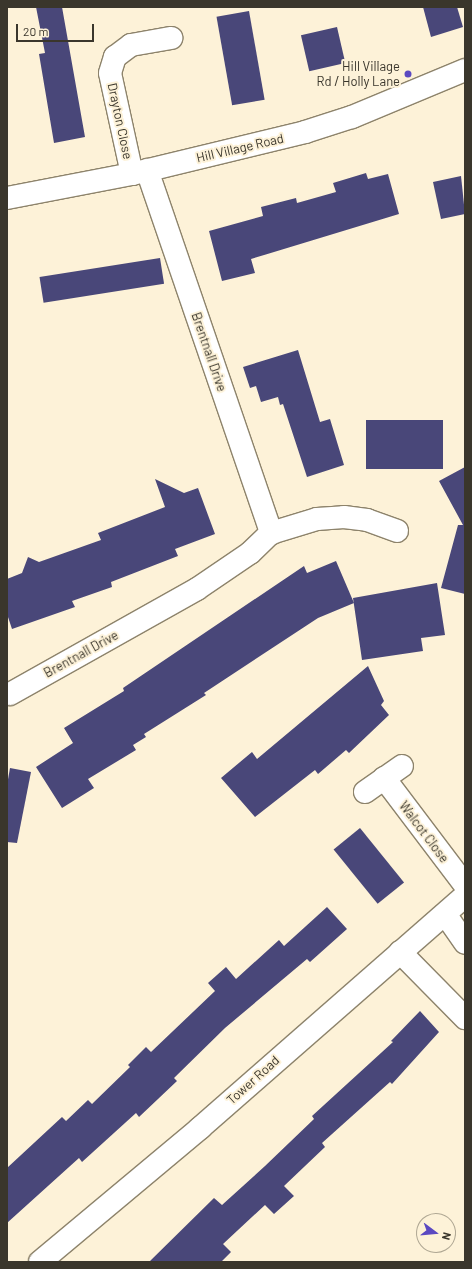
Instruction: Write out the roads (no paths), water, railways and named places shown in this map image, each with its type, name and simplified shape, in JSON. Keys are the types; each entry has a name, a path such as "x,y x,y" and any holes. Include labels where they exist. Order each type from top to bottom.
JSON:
{"street":[{"name":"Drayton Close","path":"140,172 110,74 115,57 131,45 171,38"},
{"name":"Hill Village Road","path":"7,198 140,172 304,132 352,117 465,70"},
{"name":"Brentnall Drive","path":"140,172 271,533"},
{"name":"Brentnall Drive","path":"10,694 197,589 250,553 271,533 317,519 344,517 367,520 396,531"},
{"path":"365,792 402,766"},
{"name":"Walcot Close","path":"384,778 465,885"},
{"name":"Tower Road","path":"40,1262 200,1128 465,896"},
{"path":"445,914 465,943"},
{"path":"400,952 465,1018"}],"place":[{"name":"Hill Village Rd / Holly Lane","path":"408,74"}]}
